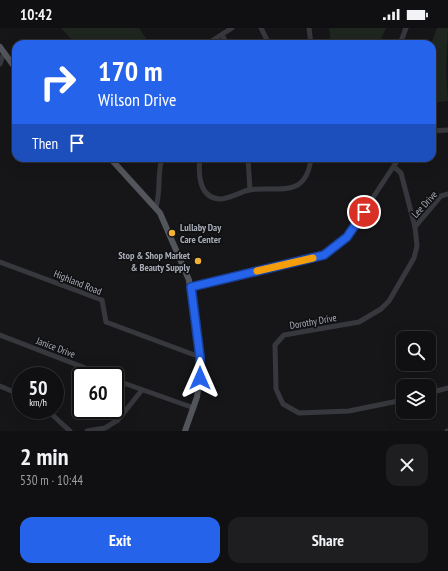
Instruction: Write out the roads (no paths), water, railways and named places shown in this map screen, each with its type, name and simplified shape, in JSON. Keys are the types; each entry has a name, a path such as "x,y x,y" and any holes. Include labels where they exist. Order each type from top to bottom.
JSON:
{"main road":[{"path":"2,50 12,64"},
{"path":"114,162 156,207 184,264 191,287 200,357 200,378 194,408 186,431"}],"street":[{"path":"214,40 232,28"},
{"path":"261,28 267,40"},
{"path":"309,28 310,40"},
{"path":"402,40 406,28"},
{"path":"222,35 225,40"},
{"path":"0,64 2,50"},
{"path":"436,131 448,130"},
{"path":"156,207 160,196 161,162"},
{"path":"200,162 201,187 209,196 221,199 250,190 286,190 299,184 310,167 311,162"},
{"path":"248,162 250,190"},
{"path":"191,287 324,255 347,237 396,162"},
{"name":"Dorothy Drive","path":"394,166 401,173 415,227 417,246 414,258 389,301 381,310 359,322 284,335 275,345 276,389 283,404 299,413 349,411 396,401"},
{"name":"Lee Drive","path":"415,227 441,196 448,194"},
{"name":"Highland Road","path":"0,262 102,300 106,322 200,357"},
{"name":"Janice Drive","path":"0,335 83,367"},
{"path":"124,383 194,408"},
{"path":"0,386 12,391"},
{"path":"436,391 448,388"},
{"path":"87,431 105,430 118,420 142,390"},
{"path":"57,419 70,431"}],"place":[{"name":"Lullaby Day Care Center","path":"172,233"},
{"name":"Stop & Shop Market & Beauty Supply","path":"198,261"}]}
